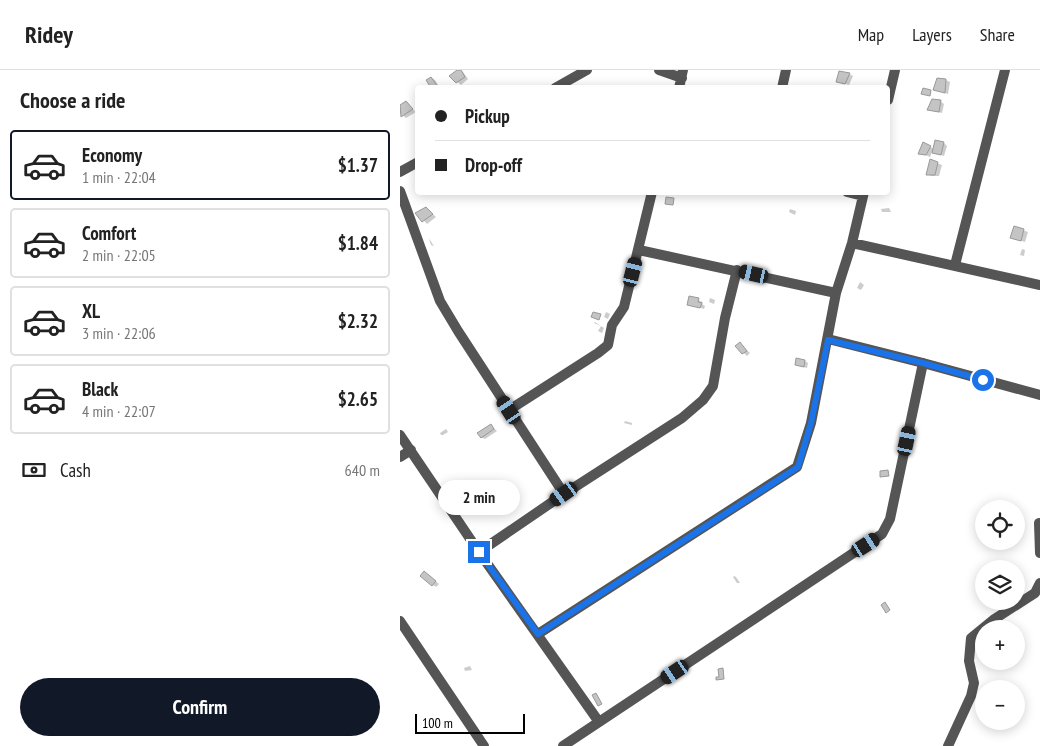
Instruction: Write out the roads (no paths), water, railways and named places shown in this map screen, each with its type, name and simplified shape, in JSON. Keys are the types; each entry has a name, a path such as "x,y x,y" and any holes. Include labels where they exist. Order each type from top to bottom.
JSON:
{"street":[{"path":"560,85 587,70"},
{"path":"659,70 681,79"},
{"path":"783,85 786,70"},
{"path":"890,91 895,70"},
{"path":"956,265 1004,70"},
{"path":"400,172 415,164"},
{"path":"400,191 440,301 564,494"},
{"path":"509,410 608,345 612,324 624,307 651,195"},
{"path":"538,634 798,467 811,423 836,293 852,243 864,195"},
{"path":"852,243 1040,285"},
{"path":"639,250 836,293"},
{"path":"479,552 564,494 682,418 703,400 713,386 725,318 737,270"},
{"path":"828,340 923,363 1040,395"},
{"path":"563,746 882,534 890,519 923,363"},
{"path":"400,435 479,552 599,722"},
{"path":"400,457 411,450"},
{"path":"1039,523 1040,553"},
{"path":"948,746 971,696 974,684 969,661 971,638 993,620 1035,593 1040,583"},
{"path":"400,621 484,746"}]}
